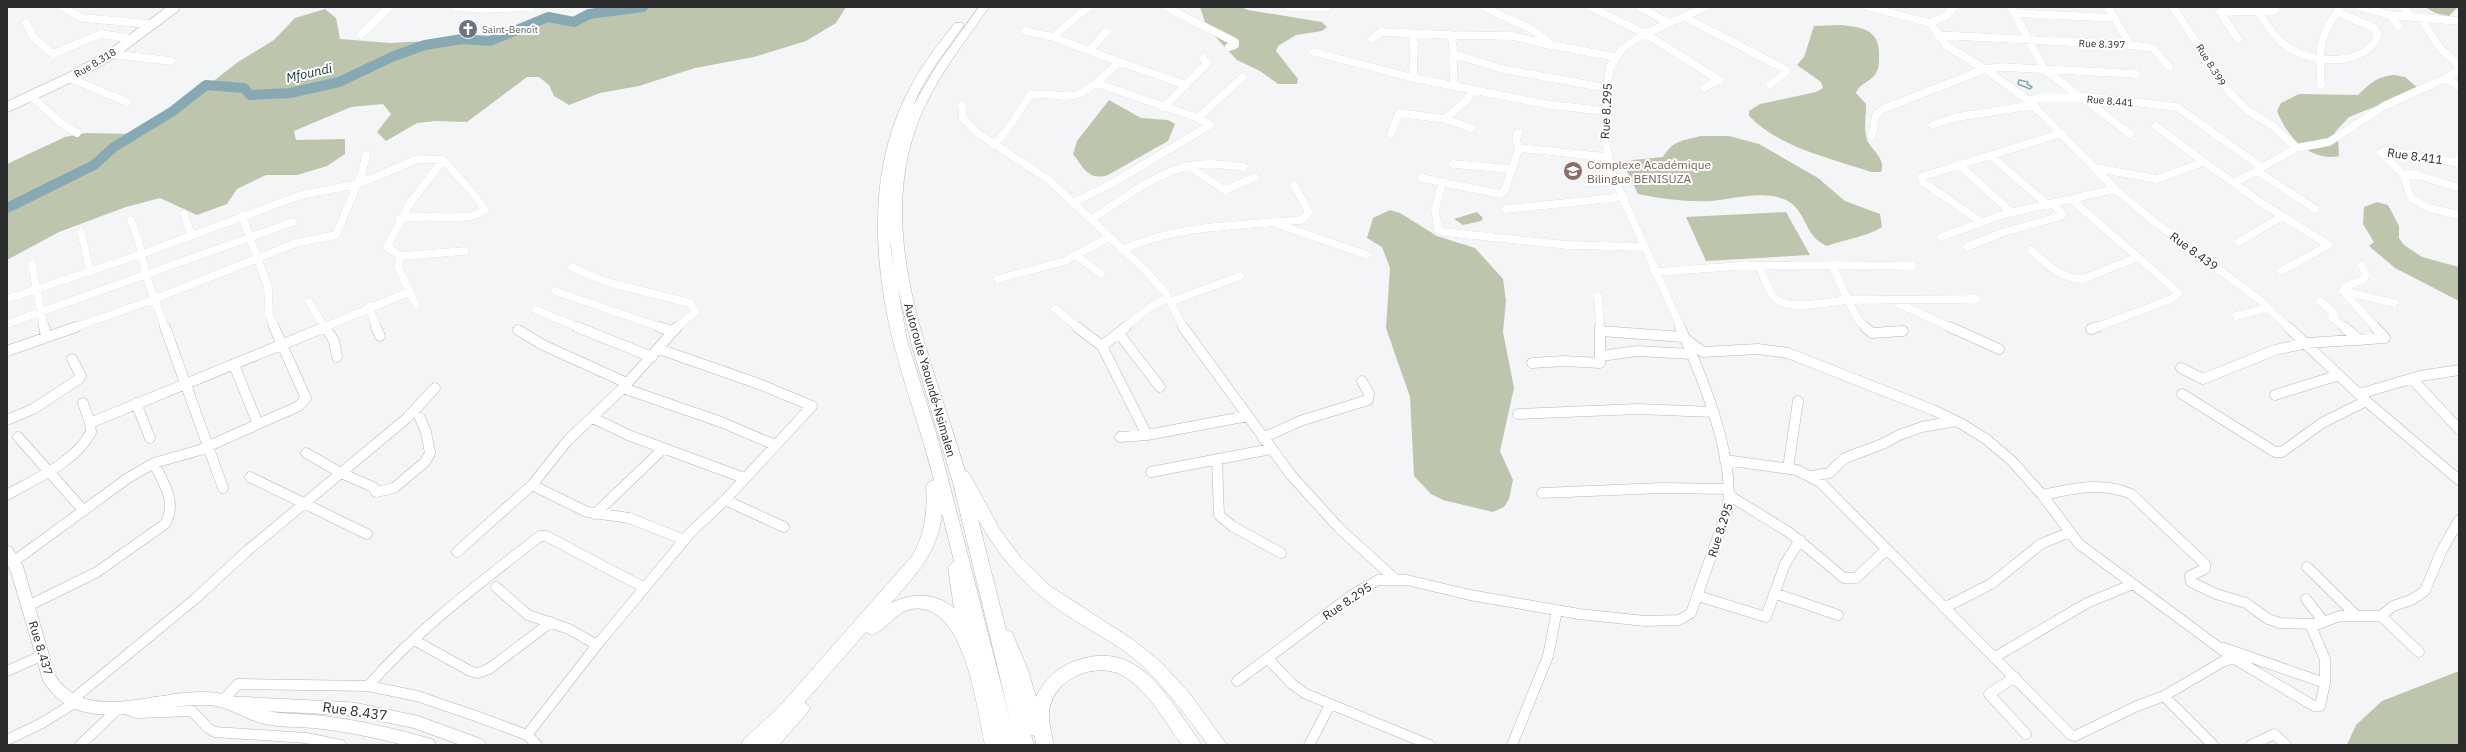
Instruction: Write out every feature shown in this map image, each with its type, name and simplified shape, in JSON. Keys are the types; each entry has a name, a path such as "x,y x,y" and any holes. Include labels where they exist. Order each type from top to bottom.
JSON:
{"highway":[{"name":"Autoroute Yaoundé-Nsimalen","path":"973,7 940,49 914,90 896,135 885,181 883,228 887,274 900,340 930,436 1008,745"},
{"name":"Autoroute Yaoundé-Nsimalen","path":"984,7 945,60 920,102 904,150 896,200 898,261 914,337 950,445 993,607 1025,745"},
{"path":"750,745 784,713 918,561 927,545 934,527 936,504 930,436"},
{"path":"950,445 992,533 1017,566 1063,604 1126,644 1151,663 1167,678 1218,745"},
{"path":"952,527 958,592 994,745"},
{"path":"768,745 871,628 898,607 911,602 926,602 947,611 962,631 974,662"},
{"path":"993,607 1020,670 1040,745"},
{"path":"1045,745 1040,714 1042,702 1048,690 1069,672 1084,665 1103,662 1122,666 1142,680 1192,745"}],"main road":[{"name":"Rue 8.318","path":"7,106 69,78 112,54 150,24 175,7"},
{"name":"Rue 8.437","path":"10,562 28,606 41,656 54,686 59,693 74,701 87,706 120,708 180,699 215,700 227,703 263,718 304,720 348,726 429,745"},
{"name":"Rue 8.437","path":"227,703 354,709 416,722 479,745"}],"street":[{"path":"62,7 82,18 150,24"},
{"path":"361,35 389,7"},
{"path":"455,7 483,9 532,7"},
{"path":"1053,37 1088,7"},
{"path":"1166,7 1235,42 1235,45 1229,47"},
{"path":"1288,7 1328,7"},
{"path":"1484,7 1533,30 1552,46"},
{"path":"1590,7 1646,34 1719,80 1704,88"},
{"path":"1640,7 1669,23"},
{"path":"1372,39 1381,32 1513,36 1552,46 1615,57 1628,44 1646,34 1706,7"},
{"path":"1873,7 1930,23 1946,16 1954,7"},
{"name":"Rue 8.397","path":"2108,7 2130,45"},
{"name":"Rue 8.399","path":"2173,7 2210,59 2226,88 2243,106 2273,126 2296,148"},
{"path":"2238,39 2222,18 2220,12 2272,11 2275,10 2274,7"},
{"path":"2360,7 2390,15 2459,20"},
{"path":"2403,7 2412,17"},
{"path":"2257,11 2288,48 2319,56 2346,59 2371,48 2377,39 2377,31 2339,9 2321,33 2319,56 2321,85"},
{"path":"2013,10 2115,18"},
{"name":"Rue 8.441","path":"2013,10 2044,69 2083,98 2161,105 2181,109 2259,169 2315,209"},
{"path":"2390,15 2398,26"},
{"path":"1684,18 1785,69 1786,72 1770,85"},
{"path":"2421,18 2439,47 2459,66"},
{"path":"26,23 34,38 53,54 101,34 132,39"},
{"name":"Rue 8.439","path":"1930,23 1937,35 1947,46 1985,69 2032,103 2115,189 2152,220 2268,308 2307,343 2363,398 2459,479"},
{"path":"1024,31 1053,37 1186,85"},
{"path":"1089,51 1106,32"},
{"path":"1410,33 1414,46 1413,78"},
{"path":"1451,35 1454,54 1454,86"},
{"name":"Rue 8.397","path":"1937,35 2130,45"},
{"path":"2130,45 2153,48 2169,68"},
{"path":"1314,52 1413,78 1550,105 1605,112"},
{"path":"112,54 171,61"},
{"path":"1454,54 1502,69 1606,88"},
{"name":"Rue 8.295","path":"1237,681 1370,584 1395,579 1557,610 1612,618 1671,621 1679,620 1691,613 1727,512 1730,492 1725,460 1706,385 1622,197 1607,157 1604,137 1606,88 1615,57"},
{"path":"1163,108 1207,63 1203,58"},
{"path":"994,144 1010,126 1030,95 1040,93 1073,98 1083,94 1120,62"},
{"path":"1872,136 1876,115 1883,109 1985,69 1996,67 2136,74"},
{"path":"2234,183 2296,148 2335,139 2389,104 2423,87 2446,78 2459,70"},
{"path":"1198,118 1242,77"},
{"path":"69,78 127,102"},
{"path":"2446,78 2459,87"},
{"path":"1075,202 1111,184 1185,138 1210,125 1198,118 1163,108 1096,83"},
{"path":"1445,120 1466,100 1472,90"},
{"path":"31,96 60,122 77,133"},
{"path":"1932,126 1957,117 2032,103 2037,98 2083,98 2130,134"},
{"path":"962,105 962,114 965,122 994,144 1050,180 1075,202 1122,250 1145,270 1169,300 1187,334 1291,475 1339,528 1395,579"},
{"path":"1391,134 1399,113 1445,120 1471,128"},
{"path":"2156,126 2234,183 2282,216 2329,245 2281,271"},
{"path":"1422,178 1500,194 1504,190 1519,148 1516,140 1518,133"},
{"path":"1980,221 1921,179 1924,176 1958,164 2062,133"},
{"path":"1519,148 1607,157"},
{"name":"Rue 8.411","path":"2459,162 2387,150 2381,152 2383,157 2404,175 2410,196 2414,200 2429,208 2459,215"},
{"path":"7,351 154,299 296,243 338,234 358,184 366,155"},
{"path":"1967,247 2001,233 2061,216 2061,212 1990,155"},
{"path":"443,160 418,192 400,219 387,247 401,256 429,253 450,254 465,251"},
{"path":"7,299 90,270 142,254 301,195 358,184 412,161 443,160 473,193 485,210 484,213 449,217 410,215 400,219"},
{"path":"2096,168 2158,179 2204,162"},
{"path":"1092,219 1167,175 1188,166 1220,164 1244,168"},
{"path":"1453,164 1511,169"},
{"path":"1958,164 2011,212"},
{"path":"1188,166 1223,189 1228,189 1255,177"},
{"path":"2404,175 2418,175 2459,188"},
{"path":"1442,183 1435,210 1438,229 1443,232 1567,245 1644,247"},
{"path":"1122,250 1143,239 1165,234 1300,220 1308,214 1294,185"},
{"path":"1942,237 1980,221 2011,212 2071,200 2115,189"},
{"path":"1506,209 1622,197"},
{"path":"2071,200 2177,289 2179,293 2178,296 2091,329"},
{"path":"184,214 191,235"},
{"path":"10,562 84,511 128,478 154,463 210,446 299,406 306,398 282,346 267,308 269,290 242,216"},
{"path":"2239,242 2282,216"},
{"path":"131,220 154,299 177,364 186,383 210,446 223,488"},
{"path":"7,324 146,275 250,236 293,222"},
{"path":"1274,223 1367,255"},
{"path":"81,232 90,270"},
{"path":"998,279 1065,261 1077,256 1109,237"},
{"path":"2031,250 2062,276 2075,280 2083,279 2138,257"},
{"path":"401,256 398,267 416,305"},
{"path":"1077,256 1101,274"},
{"path":"32,265 35,289 46,336"},
{"path":"1832,265 1858,320 1872,334 1903,331"},
{"path":"1655,272 1759,266 1913,266"},
{"path":"1759,266 1773,295 1781,302 1796,305 1848,300 1892,301 1976,299"},
{"path":"2343,291 2344,287 2364,279 2366,275 2362,266"},
{"path":"458,552 532,485 568,440 593,418 625,385 655,353 672,331 695,312 690,304 603,281 572,268"},
{"path":"1102,346 1120,334 1152,306 1240,276"},
{"path":"555,291 672,331"},
{"path":"2343,291 2394,303"},
{"path":"2181,368 2198,378 2208,378 2264,354 2307,343 2385,338 2343,291"},
{"path":"90,423 136,403 282,346 369,307 409,292"},
{"path":"1532,363 1564,361 1600,363 1601,356 1598,296"},
{"path":"1892,301 1999,349"},
{"path":"2320,301 2333,312 2334,318 2360,340"},
{"path":"309,302 334,341 337,357"},
{"path":"369,307 380,336"},
{"path":"2236,316 2268,308"},
{"path":"1055,309 1102,346 1147,435"},
{"path":"527,736 597,645 685,540 725,500 812,406 759,384 655,353 536,310"},
{"path":"518,330 543,345 625,385 775,445"},
{"path":"1600,331 1684,338 1695,348 1703,352 1758,349 1788,353 1956,421 2001,450 2042,495 2079,544 2233,658 2314,706 2320,706 2325,684 2325,659 2310,624"},
{"path":"1120,334 1160,387"},
{"path":"1601,356 1637,351 1691,354"},
{"path":"7,420 32,409 79,379 81,376 72,359"},
{"path":"234,365 258,424"},
{"path":"2182,394 2275,452 2282,452 2301,436 2363,398 2412,379 2459,370"},
{"path":"2275,395 2339,375"},
{"path":"2412,379 2459,430"},
{"path":"1264,438 1300,421 1368,400 1370,397 1362,381"},
{"path":"7,740 42,723 74,701 195,599 247,551 407,418 435,388"},
{"path":"1788,468 1798,401"},
{"path":"7,495 47,472 87,441 91,432 90,423 83,403"},
{"path":"136,403 150,438"},
{"path":"1518,414 1638,409 1714,412"},
{"path":"1120,437 1147,435 1248,416"},
{"path":"306,453 341,473 373,487 376,492 394,488 425,462 430,452 426,432 420,418"},
{"path":"593,418 663,449 716,466 744,478"},
{"path":"1812,476 1829,473 1845,458 1885,443 1899,435 1922,428 1956,421"},
{"path":"18,437 47,472 84,511"},
{"path":"595,514 663,449"},
{"path":"1151,472 1271,449"},
{"path":"1218,459 1219,515 1232,526 1281,553"},
{"path":"1725,460 1788,468 1812,476 1840,500 1944,608 2016,677 2052,718 2073,736 2137,706 2164,696 2222,662 2233,658"},
{"path":"28,606 97,572 165,524 171,512 171,500 154,463"},
{"path":"250,477 367,534"},
{"path":"2042,495 2104,484 2121,488 2131,494 2205,564 2205,569 2190,576 2191,582 2216,594 2246,603 2268,619 2280,623 2310,624 2324,622 2330,618 2340,616 2381,616 2393,606 2411,600 2425,591 2442,552 2459,520"},
{"path":"532,485 595,514 629,518 685,540"},
{"path":"1542,493 1662,488 1730,492 1800,540 1844,578 1850,580 1856,578 1886,549"},
{"path":"725,500 784,527"},
{"path":"1944,608 1973,596 2005,575 2031,550 2047,540 2070,532"},
{"path":"368,686 389,662 414,640 466,595 540,536 546,536 645,588"},
{"path":"1698,596 1766,617 1769,613 1774,593 1785,564 1800,540"},
{"path":"2307,567 2358,616"},
{"path":"1995,657 2087,603 2133,584"},
{"path":"496,587 528,615 569,629 597,645"},
{"path":"1774,593 1838,615"},
{"path":"2306,600 2324,622"},
{"path":"1512,745 1548,656 1557,610"},
{"path":"2381,616 2419,652"},
{"path":"414,640 470,672 478,673 488,669 551,622"},
{"path":"2215,645 2325,684"},
{"path":"7,671 41,656"},
{"path":"1268,659 1292,684 1306,694 1330,705 1391,727 1430,745"},
{"path":"2016,677 1989,694 2026,734"},
{"path":"227,703 227,696 238,684 368,686 417,696 527,736 537,745"},
{"path":"2164,696 2213,745"},
{"path":"1308,745 1330,705"},
{"path":"80,745 120,708 137,713 192,711 208,728 215,732 306,738 341,745"},
{"path":"2251,745 2274,734 2286,745"}],"green space":[{"path":"646,7 846,7 836,23 806,41 754,57 695,68 639,86 600,93 569,105 554,96 549,85 539,77 527,77 467,122 436,121 417,123 386,141 377,132 391,114 383,104 351,107 294,131 296,140 345,139 345,154 327,166 297,175 266,175 237,189 227,204 197,215 160,198 126,207 59,232 7,260 7,164 65,137 86,133 134,134 173,111 198,90 211,83 238,62 274,40 295,18 325,9 336,18 340,39 390,43 426,41 437,43 462,39 490,41 548,17 574,22 589,14"},
{"path":"1200,7 1241,7 1248,10 1322,22 1327,27 1322,31 1296,35 1278,46 1276,51 1298,79 1297,84 1278,84 1260,71 1237,60 1207,28"},
{"path":"2425,7 2458,7 2449,16 2435,13"},
{"path":"1839,25 1855,27 1868,31 1873,35 1879,47 1879,62 1877,71 1872,78 1857,90 1856,93 1866,104 1865,124 1867,141 1879,157 1882,167 1881,172 1871,172 1807,151 1776,136 1749,116 1749,111 1760,104 1816,92 1823,88 1821,82 1797,65 1804,57 1814,26"},
{"path":"2394,75 2405,77 2419,89 2349,117 2335,132 2338,138 2339,156 2328,157 2318,155 2301,146 2287,130 2277,111 2281,103 2299,94 2358,95 2374,81 2383,77"},
{"path":"1109,100 1141,118 1168,120 1175,124 1168,141 1108,175 1091,175 1073,154 1077,141"},
{"path":"1701,136 1729,136 1759,144 1818,178 1845,201 1880,214 1882,227 1863,236 1827,246 1819,242 1809,230 1793,204 1777,197 1758,195 1711,201 1693,201 1665,199 1638,194 1626,169 1626,163 1633,160 1663,157 1674,144 1683,140"},
{"path":"2377,202 2388,205 2399,226 2399,238 2404,245 2422,257 2459,267 2459,301 2395,268 2369,246 2374,242 2363,224 2364,207"},
{"path":"1390,210 1400,213 1437,236 1475,248 1503,279 1506,301 1503,332 1514,388 1500,451 1513,480 1509,499 1504,507 1493,512 1443,500 1431,494 1414,476 1410,397 1386,328 1390,268 1382,247 1367,238 1373,218"},
{"path":"1477,212 1483,218 1481,221 1463,225 1454,219"},
{"path":"1786,212 1810,255 1706,261 1686,217"},
{"path":"2459,671 2459,745 2347,745 2356,725 2382,701"}],"waterway":[{"name":"Mfoundi","path":"7,208 94,165 114,147 173,111 206,85 244,88 250,95 290,93 339,82 394,56 425,45 462,39 490,41 548,17 574,22 589,14 643,7"},
{"path":"2019,80 2028,82 2027,84 2032,87 2030,89 2018,84 2019,80"}],"place":[{"name":"Saint-Benoît","path":"468,29"},
{"name":"Complexe Académique Bilingue BENISUZA","path":"1573,171"}]}
